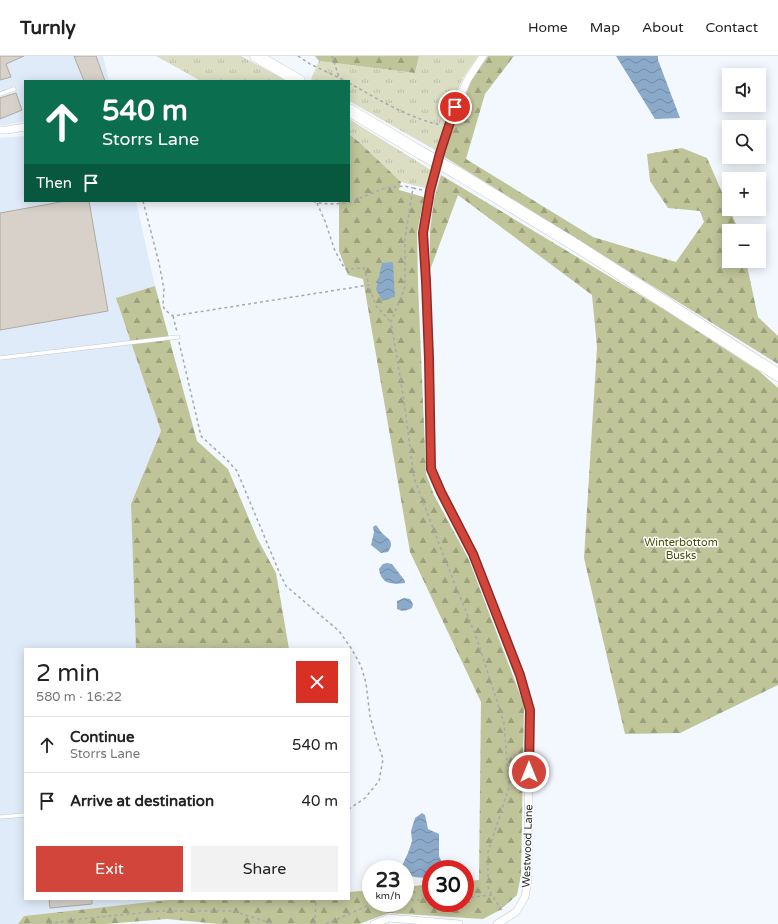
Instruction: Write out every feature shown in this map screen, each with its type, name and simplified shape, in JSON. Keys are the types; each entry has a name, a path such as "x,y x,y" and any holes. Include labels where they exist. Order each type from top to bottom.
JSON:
{"highway":[{"path":"256,56 297,80"},
{"path":"350,111 578,246 778,375"}],"street":[{"name":"Westwood Lane","path":"484,56 468,79 455,107 440,153 430,191 423,233 429,358 431,469 441,492 473,554 520,675 530,710 528,880 525,897 516,912 497,924"},
{"path":"0,130 24,128"},
{"path":"374,924 389,918 459,924"}],"lane":[{"path":"0,94 14,89"},
{"path":"0,358 178,337"},
{"path":"0,817 24,815"}],"path":[{"path":"298,56 310,64 344,80"},
{"path":"332,56 339,77"},
{"path":"350,84 407,114 432,123 449,127"},
{"path":"391,322 376,306 364,268 346,269 335,251 317,203 348,203 385,188 404,186 430,191"},
{"path":"413,188 405,238 405,287 391,322 404,401 414,478 477,639 504,723 508,787 488,852 488,887 506,918"},
{"path":"143,202 164,289 163,306 165,310 173,316 201,436 237,471 286,586 339,631 351,648 366,683 370,716 383,759 379,781 365,798 350,808"},
{"path":"173,316 369,285"},
{"path":"474,897 492,895"},
{"path":"315,924 316,900"},
{"path":"326,924 362,908"},
{"path":"49,924 70,920 160,911 233,911 274,924"}],"shaded area":[{"path":"0,56 103,56 109,80 24,80 24,121 3,126 0,125"},
{"path":"24,136 24,202 136,202 155,286 116,298 161,431 131,504 136,648 24,648 24,900 168,900 24,916 18,924 0,924 0,138"}],"green space":[{"path":"156,56 241,56 285,80 199,80"},
{"path":"315,56 419,56 415,73 319,61"},
{"path":"419,56 478,56 463,78 445,120 437,151 350,102 350,80 311,79 319,61 415,73"},
{"path":"488,56 514,56 485,94 466,159 593,237 676,262 704,222 700,211 668,208 650,181 647,154 682,148 707,158 722,192 722,216 732,216 736,224 722,224 722,268 748,268 758,317 778,336 778,364 443,156 471,81"},
{"path":"350,120 431,170 426,188 401,182 350,135"},
{"path":"350,135 401,182 399,190 424,197 417,233 426,474 434,495 469,560 524,705 521,875 517,895 500,910 483,919 389,913 359,924 219,924 167,919 105,924 18,924 24,916 168,900 350,900 350,892 362,891 362,912 414,912 414,886 422,885 422,912 474,912 474,880 479,880 481,702 410,552 363,279 348,275 339,251 339,202 350,202"},
{"name":"Winterbottom Busks","path":"441,175 665,310 759,371 778,388 778,685 680,733 625,734 584,558 597,347 592,295 458,195 430,270 430,231 434,199"},
{"path":"155,286 197,441 228,469 257,538 276,573 289,648 136,648 131,504 161,431 116,298"}],"water":[{"path":"616,56 658,56 658,60 680,118 655,119"},
{"path":"393,262 395,297 382,301 376,289 382,263"},
{"path":"376,525 391,543 388,552 381,553 371,545 374,532 373,527"},
{"path":"383,564 392,564 405,583 396,584 385,581 382,578 379,569"},
{"path":"404,598 410,599 413,604 412,608 401,611 397,609 397,601"},
{"path":"422,813 425,815 428,829 439,834 439,856 441,860 422,860 422,877 414,876 414,860 405,860 412,841 411,831 415,818"}],"building":[{"path":"0,56 24,56 6,64 11,77 0,80"},
{"path":"74,56 96,56 105,80 84,80"},
{"path":"16,93 22,110 0,119 0,98"},
{"path":"60,202 89,202 108,311 0,330 0,213"},
{"path":"49,900 92,900 92,904 50,908"}],"route":[{"path":"455,107 440,153 430,191 423,233 429,358 431,469 441,492 473,554 520,675 530,710 529,772"}]}
